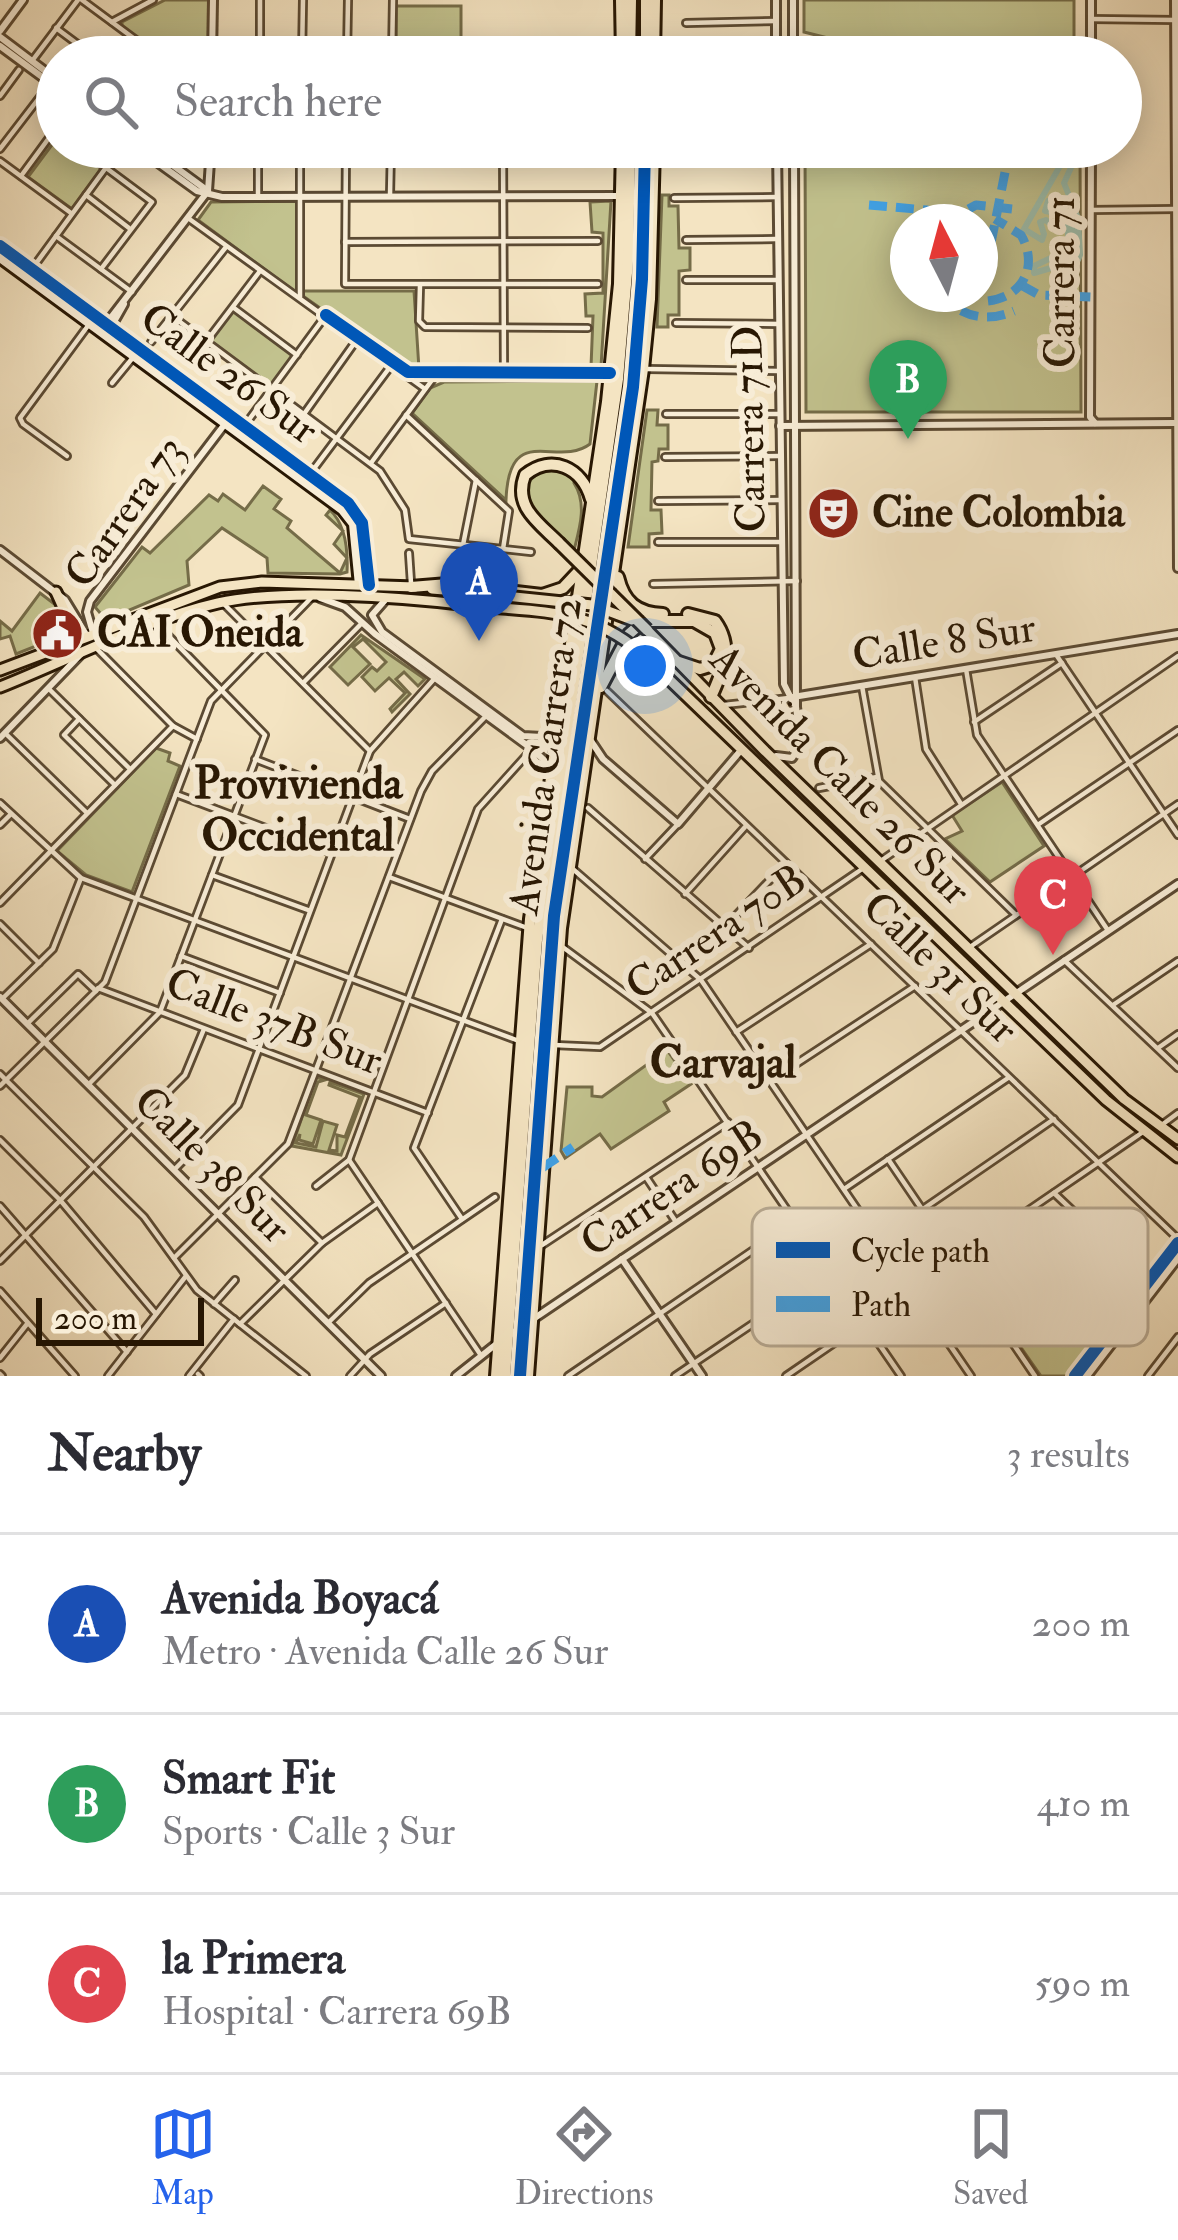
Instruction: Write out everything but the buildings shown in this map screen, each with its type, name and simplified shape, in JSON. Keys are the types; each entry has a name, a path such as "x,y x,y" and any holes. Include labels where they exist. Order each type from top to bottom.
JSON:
{"highway":[{"path":"622,0 625,36"},
{"path":"628,36 631,0"},
{"path":"650,0 655,36"},
{"path":"649,36 650,0"},
{"name":"Avenida Carrera 72","path":"502,1341 521,1128 530,929 607,402 624,168"},
{"name":"Avenida Carrera 72","path":"500,1376 511,1150 543,888 612,426 628,261 626,168"},
{"name":"Avenida Carrera 72","path":"526,1324 548,1095 557,886 631,400 650,168"},
{"name":"Avenida Carrera 72","path":"524,1376 537,1114 643,369 651,262 651,168"},
{"path":"644,242 651,262"},
{"path":"618,292 628,261"},
{"path":"607,402 612,426"},
{"path":"593,507 584,482 568,467 545,464 525,476 520,490 526,509 647,630"},
{"path":"411,587 448,584 542,595 567,585 584,557"},
{"path":"616,563 621,590 633,606 646,613 704,615 720,628 727,644 726,659 715,701"},
{"path":"595,701 618,652 641,622 691,620 710,628 720,645 713,664 700,669 679,662"},
{"path":"568,820 581,794"},
{"path":"547,803 552,824"},
{"path":"539,855 543,888"},
{"path":"557,886 562,921"},
{"path":"537,1114 548,1095"},
{"path":"511,1150 521,1128"}],"main road":[{"name":"Calle 26 Sur","path":"0,245 345,506"},
{"name":"Calle 26 Sur","path":"0,257 310,475 345,506"},
{"path":"345,506 355,532 364,585"},
{"name":"Avenida Calle 26 Sur","path":"0,670 188,596 235,584 411,587 602,607 647,630 765,752 968,948 1158,1127 1178,1139"},
{"path":"56,592 69,621 67,644"},
{"name":"Avenida Calle 26 Sur","path":"0,687 222,602 386,598 597,622 625,637 1143,1132 1178,1157"}],"street":[{"path":"0,38 23,0"},
{"path":"50,36 80,0 131,36"},
{"path":"112,22 153,0"},
{"path":"212,36 213,0"},
{"path":"260,0 260,36"},
{"path":"302,36 303,0"},
{"path":"347,36 348,0"},
{"path":"392,36 393,0"},
{"path":"776,0 776,36"},
{"path":"793,0 793,36"},
{"path":"1091,0 1091,36"},
{"path":"1175,0 1178,568"},
{"path":"1091,19 1175,20"},
{"path":"686,22 776,21"},
{"path":"56,28 66,36"},
{"path":"0,38 36,66"},
{"path":"0,38 36,67"},
{"path":"32,62 36,56"},
{"path":"0,96 19,70"},
{"path":"0,149 36,102"},
{"path":"21,176 36,156"},
{"path":"0,161 71,213"},
{"path":"32,269 106,168 152,202 101,269"},
{"path":"168,168 207,193 222,197 621,196"},
{"path":"175,168 207,193"},
{"path":"106,329 207,193 210,168"},
{"path":"258,197 259,168"},
{"path":"300,168 300,299"},
{"path":"346,168 345,284 598,284"},
{"path":"390,197 391,168"},
{"path":"503,168 504,373"},
{"name":"Carrera 71D","path":"765,752 788,759 800,751 796,707 784,684 777,168"},
{"name":"Carrera 71D","path":"793,697 797,581 794,168"},
{"name":"Carrera 71","path":"796,426 1094,421 1091,168"},
{"path":"777,174 794,174"},
{"path":"86,195 131,230"},
{"path":"674,198 778,197"},
{"path":"1091,210 1177,209"},
{"path":"188,218 425,389"},
{"path":"56,236 132,292"},
{"path":"686,240 778,239"},
{"path":"345,242 598,241"},
{"path":"151,343 226,247"},
{"path":"778,256 795,255"},
{"path":"206,342 260,271"},
{"path":"686,280 778,280"},
{"path":"420,285 421,326 588,328"},
{"path":"232,307 297,355"},
{"name":"Carrera 73","path":"248,421 326,315"},
{"path":"172,316 371,464 401,501 409,539 531,552"},
{"path":"67,456 20,420 90,322"},
{"path":"676,323 779,325"},
{"path":"304,415 358,338"},
{"path":"779,340 796,339"},
{"path":"112,383 135,356"},
{"path":"310,475 393,363"},
{"path":"643,369 779,371"},
{"path":"403,371 610,373"},
{"path":"371,464 436,374"},
{"path":"666,414 780,414"},
{"path":"406,415 508,511 503,549"},
{"name":"Carrera 73","path":"97,648 90,634 89,601 228,419"},
{"path":"1094,421 1177,423"},
{"path":"780,427 796,426"},
{"path":"665,458 780,456"},
{"path":"463,545 476,480"},
{"path":"658,502 781,500"},
{"path":"658,542 782,542"},
{"path":"0,550 70,605 90,634"},
{"path":"410,553 411,587"},
{"path":"653,584 797,581"},
{"path":"0,1086 105,982 220,689 316,598 345,607 532,749 546,763 550,781"},
{"path":"386,598 374,608 375,626 484,713 536,739 547,735 560,716"},
{"path":"222,602 370,751"},
{"path":"303,683 362,623"},
{"path":"88,1085 160,1012 265,735 157,624"},
{"name":"Calle 8 Sur","path":"715,701 793,697 1178,634"},
{"path":"97,648 172,726 197,739"},
{"path":"1056,654 1178,835"},
{"name":"Carrera 73","path":"3,735 81,655"},
{"path":"879,862 1178,656"},
{"path":"974,722 1062,663"},
{"path":"966,669 977,735 1108,931"},
{"path":"915,677 926,749 961,805"},
{"path":"174,1170 235,1110 370,751 435,678"},
{"path":"862,686 877,777 1016,915"},
{"path":"48,688 130,769"},
{"name":"Calle 31 Sur","path":"607,691 1145,1208"},
{"path":"174,1258 288,1144 410,819 432,771 484,713"},
{"path":"79,718 64,735 115,785"},
{"path":"0,903 172,726"},
{"path":"1037,825 1178,730"},
{"path":"3,735 87,813"},
{"path":"590,738 603,759 678,824"},
{"path":"645,859 742,748"},
{"path":"316,1186 349,1160 481,803 532,749"},
{"path":"255,759 410,819"},
{"path":"819,788 877,777"},
{"path":"176,794 332,853"},
{"path":"0,802 81,878 462,1021 525,1043 548,1045"},
{"path":"968,948 1178,804"},
{"path":"588,808 749,948"},
{"path":"0,825 11,814"},
{"path":"685,894 746,825"},
{"path":"724,928 786,862"},
{"path":"570,866 701,980 857,1208"},
{"name":"Carrera 70B","path":"548,1045 600,1046 865,867"},
{"path":"212,875 310,911"},
{"path":"389,877 530,929"},
{"path":"1,998 52,949 81,878"},
{"name":"Carrera 69B","path":"456,1376 1178,884"},
{"path":"463,1219 415,1148 502,919"},
{"path":"0,924 39,962"},
{"path":"736,1032 872,944"},
{"path":"560,945 652,1013 787,1208"},
{"path":"181,956 280,993"},
{"path":"1064,961 1178,1068"},
{"path":"1112,1006 1178,961"},
{"name":"Calle 37B Sur","path":"27,1024 79,974 97,990 428,1113"},
{"path":"770,1081 915,986"},
{"name":"Calle 38 Sur","path":"1,998 381,1376"},
{"path":"0,1261 188,1071 204,1028"},
{"path":"1157,1048 1178,1034"},
{"path":"0,1074 144,1217 185,1276 306,1376"},
{"path":"844,1189 1010,1076"},
{"path":"1158,1127 1178,1112"},
{"path":"926,1208 1054,1119"},
{"path":"536,1249 728,1122"},
{"path":"1032,1208 1143,1132"},
{"path":"0,1140 60,1200 156,1314"},
{"path":"888,1159 922,1208"},
{"path":"349,1160 481,1355"},
{"path":"255,1177 322,1244"},
{"path":"646,1177 676,1222"},
{"path":"1054,1193 1070,1208"},
{"path":"328,1324 369,1283 495,1197"},
{"path":"189,1376 237,1322 322,1244 378,1203"},
{"path":"0,1207 127,1352"},
{"name":"Calle 31 Sur","path":"1148,1211 1178,1241"},
{"path":"1148,1281 1178,1241"},
{"path":"568,1376 752,1251"},
{"path":"1148,1297 1178,1258"},
{"path":"622,1259 702,1376"},
{"path":"108,1376 185,1276"},
{"path":"214,1304 235,1280"},
{"path":"1148,1283 1155,1288"},
{"path":"0,1291 75,1376"},
{"path":"350,1376 364,1360 446,1304"},
{"path":"0,1358 27,1324"},
{"path":"675,1376 752,1325"},
{"path":"1148,1376 1178,1337"},
{"path":"786,1376 830,1346"},
{"path":"879,1346 898,1375"},
{"path":"951,1346 971,1376"},
{"path":"1015,1346 1035,1376"},
{"path":"1075,1376 1098,1346"},
{"path":"1087,1376 1110,1346"}],"green space":[{"path":"165,0 210,0 210,36 135,36 122,22"},
{"path":"804,0 1074,0 1074,36 820,36 804,32"},
{"path":"396,6 461,6 461,36 396,36"},
{"path":"36,166 102,168 72,209 28,177"},
{"path":"805,168 1080,168 1081,412 806,412"},
{"path":"662,195 669,195 669,206 678,206 679,248 690,248 690,270 679,271 679,315 668,315 668,327 657,327"},
{"path":"298,201 298,294 198,220 211,202"},
{"path":"611,201 601,367 591,367 593,316 586,316 585,294 603,293 603,233 592,232 590,202"},
{"path":"303,291 414,291 419,369 401,365 303,296"},
{"path":"232,310 294,356 271,386 209,340"},
{"path":"597,381 590,444 577,450 525,454 509,476 506,500 412,413 430,388 444,382"},
{"path":"647,410 658,410 657,425 668,425 668,449 659,449 658,461 652,462 651,510 661,510 662,533 649,534 649,547 628,547"},
{"path":"552,467 576,475 581,509 573,554 539,520 525,497 526,486 535,476"},
{"path":"263,486 281,499 274,509 291,521 287,528 340,573 347,558 347,572 340,574 268,573 267,558 222,528 187,561 189,585 106,620 95,607 142,547 150,553 209,495 218,501 223,494 245,510"},
{"path":"343,531 347,558 334,544"},
{"path":"40,593 61,609 64,635 16,654 10,636 0,639 0,621 12,631"},
{"path":"361,635 425,679 418,686 404,672 396,679 410,694 392,712 405,693 389,678 375,691 362,677 386,662 363,639 353,647 370,664 348,685 330,667"},
{"path":"156,748 170,753 168,761 180,766 132,892 86,875 57,851"},
{"path":"1002,782 1044,846 990,882 945,839 962,831 952,815"},
{"path":"667,1050 691,1084 664,1102 669,1111 611,1149 600,1134 565,1158 561,1151 567,1087 592,1087 592,1096 602,1097"},
{"path":"316,1077 325,1080 318,1082 306,1115 321,1120 313,1144 299,1140 300,1134 296,1143 316,1147 323,1121 337,1125 329,1150 337,1151 337,1135 345,1137 360,1097 330,1082 364,1094 341,1155 292,1146"},
{"path":"1020,1346 1092,1346 1068,1376 1041,1376"}],"waterway":[{"path":"1052,226 1046,220 1040,222 1042,240 1024,229 1059,168"},
{"path":"1058,241 1068,245 1068,223 1057,213 1045,211 1048,201 1066,213 1076,246 1034,266 1034,273 1078,260 1080,255 1078,218 1064,183 1071,168"}],"marked path":[{"path":"998,208 1006,168"},
{"path":"869,205 890,207"},
{"path":"998,207 1012,209"},
{"path":"998,221 1021,235 1028,268 1019,287 998,298"},
{"path":"1021,285 1039,295 1092,297"},
{"path":"965,312 994,317 1014,311"},
{"path":"542,1168 573,1147"}],"cycle path":[{"path":"520,1376 554,916 633,387 645,168"},
{"path":"0,246 348,503 362,523 369,585"},
{"path":"326,315 408,372 610,373"},
{"path":"1148,1282 1178,1243"},
{"path":"1075,1376 1098,1346"}],"place":[{"name":"Smart Fit","path":"908,439"},
{"name":"Cine Colombia","path":"833,513"},
{"name":"CAI Oneida","path":"58,633"},
{"name":"Avenida Boyacá","path":"479,641"},
{"name":"la Primera","path":"1053,955"}],"district":[{"name":"Provivienda Occidental","path":"298,810"},
{"name":"Carvajal","path":"723,1063"}]}
